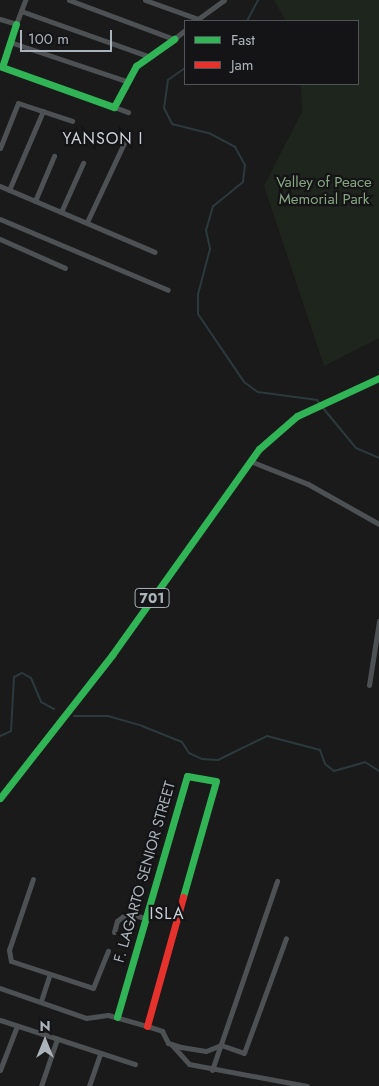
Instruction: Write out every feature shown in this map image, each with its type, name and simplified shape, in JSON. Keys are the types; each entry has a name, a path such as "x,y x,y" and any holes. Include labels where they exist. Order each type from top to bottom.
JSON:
{"street":[{"path":"25,0 2,67 128,112"},
{"path":"69,0 174,39"},
{"path":"145,0 197,20 224,0"},
{"path":"21,11 152,58"},
{"path":"0,19 16,24"},
{"path":"114,107 126,81 136,66 152,58 184,31"},
{"path":"10,42 126,81"},
{"path":"0,148 15,106 25,103 72,121"},
{"path":"9,190 43,111"},
{"path":"87,222 124,143"},
{"path":"35,201 54,156"},
{"path":"61,212 83,163"},
{"path":"0,186 155,252"},
{"path":"0,219 168,290"},
{"path":"0,239 65,268"},
{"name":"701","path":"0,798 112,655 250,461 283,425 312,408 379,378"},
{"path":"250,461 308,484 379,524"},
{"path":"369,685 379,621"},
{"name":"F. LAGARTO SENIOR STREET","path":"117,1017 187,776 216,780 147,1026"},
{"path":"33,880 8,956 49,976 95,988 108,951"},
{"path":"212,1070 277,881"},
{"path":"114,932 116,921 126,914 146,918"},
{"path":"172,1044 196,1050 220,1045 246,1052 286,938"},
{"path":"41,1001 49,976"},
{"path":"0,988 90,1019 117,1017 162,1031 183,1061 212,1070 307,1086"},
{"path":"0,1020 135,1064"},
{"path":"0,1070 17,1026"},
{"path":"41,1086 57,1039"},
{"path":"90,1086 100,1054"}],"green space":[{"name":"Valley of Peace Memorial Park","path":"274,0 379,0 379,338 324,366 264,186 302,112 301,85 359,85 359,20 285,20"}],"waterway":[{"path":"248,20 258,0"},
{"path":"184,69 168,80 164,108 172,124 209,133 235,147 245,165 243,182 213,206 206,230 210,249 198,294 198,314 244,382 258,392 317,400 320,404"},
{"path":"323,408 356,448 379,458"},
{"path":"0,736 11,731 14,677 22,673 31,678 41,702 54,709"},
{"path":"74,716 108,716 142,726 182,742 189,753 202,759 218,760 267,736 320,750 325,764 334,771 365,762 379,771"}],"traffic: fast":[{"path":"16,24 2,67 114,107 136,66 174,39"},
{"path":"0,798 112,655 259,449 297,416 379,378"},
{"path":"117,1017 187,776 216,781 183,897"}],"traffic: jam":[{"path":"147,1026 183,897"}],"district":[{"name":"YANSON I","path":"103,139"},
{"name":"ISLA","path":"167,914"}]}
